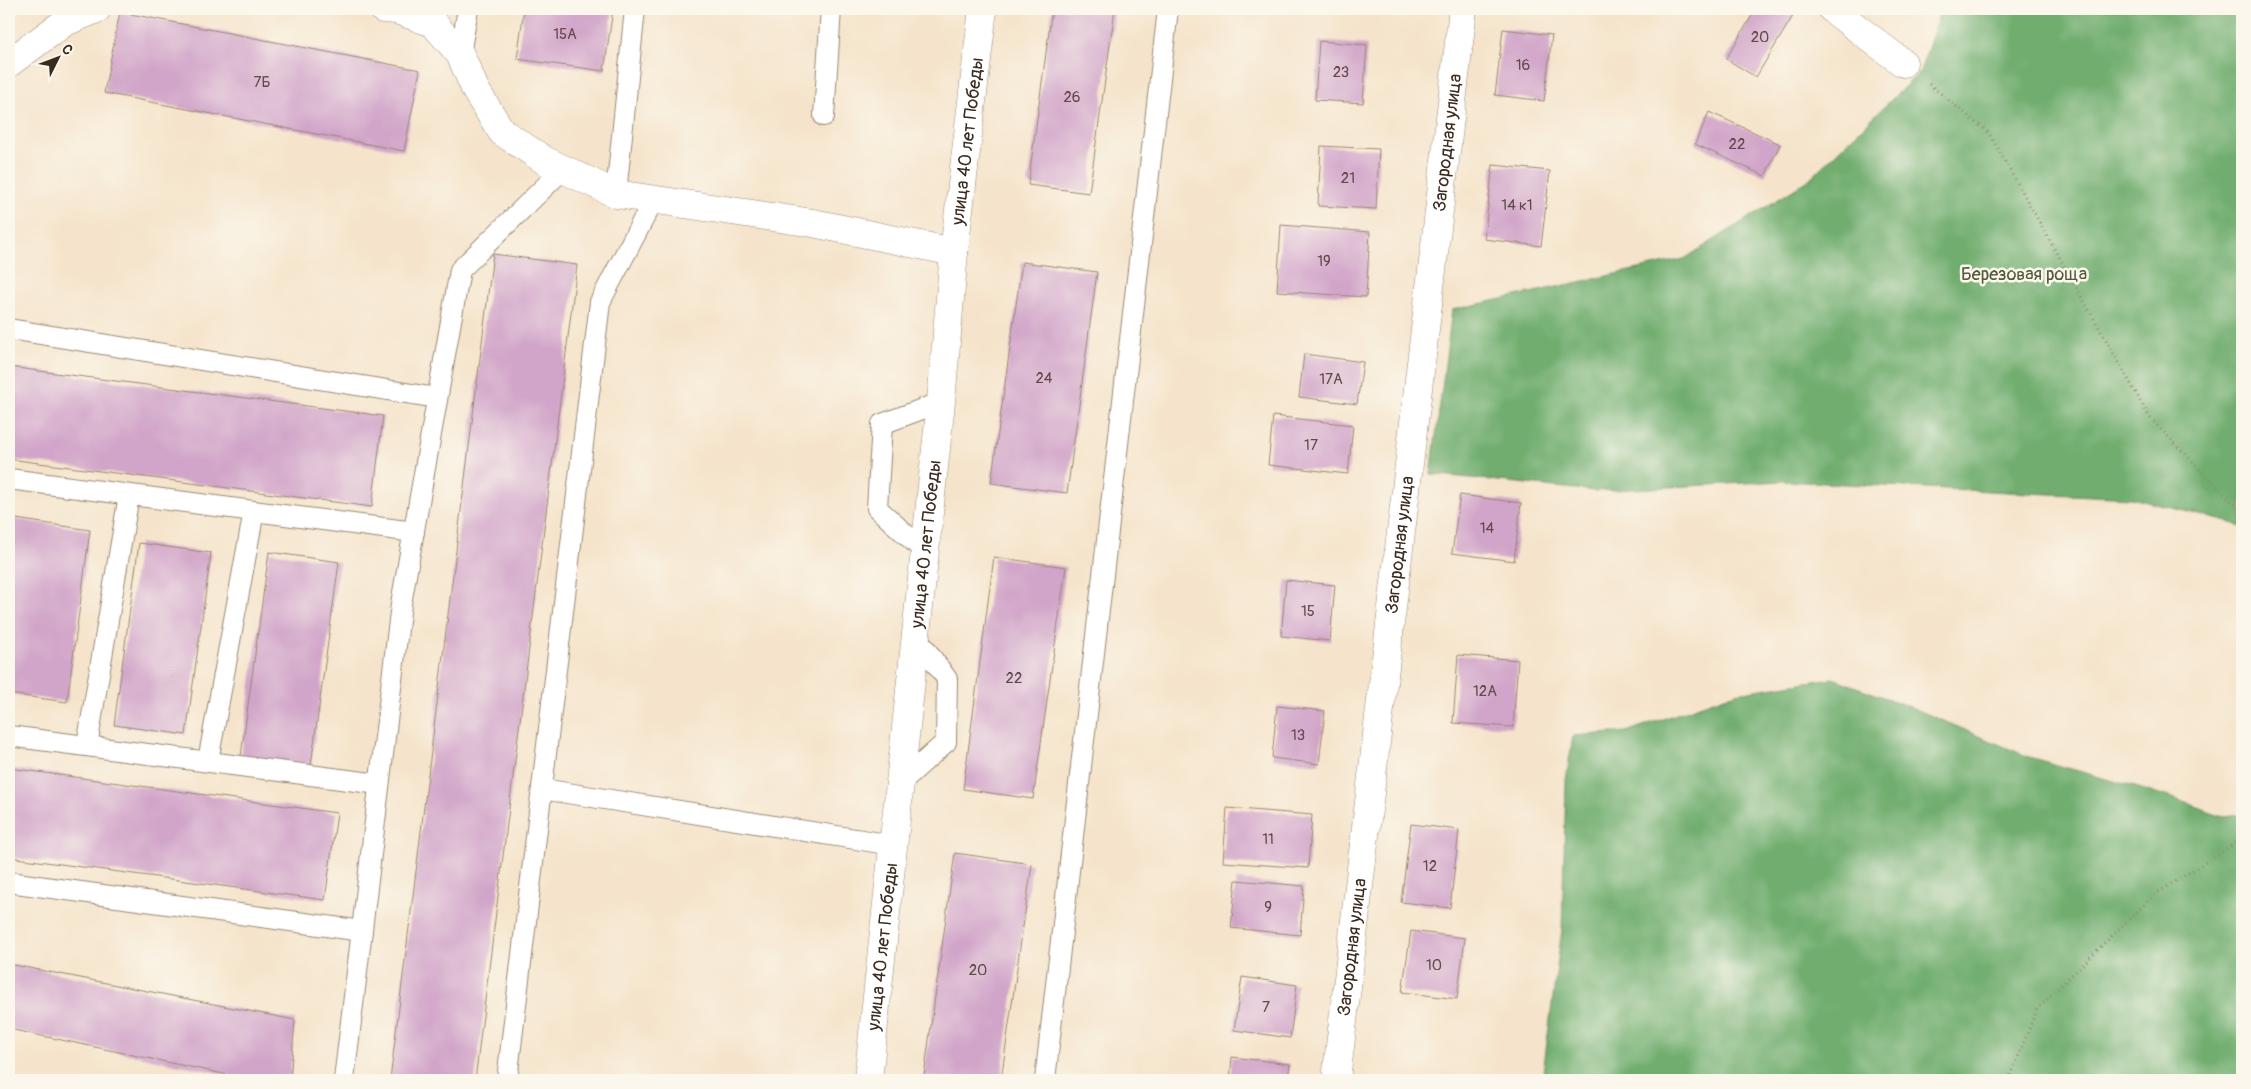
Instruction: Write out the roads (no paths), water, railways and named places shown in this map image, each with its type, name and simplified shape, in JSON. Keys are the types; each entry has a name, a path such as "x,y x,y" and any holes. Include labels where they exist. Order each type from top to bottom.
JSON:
{"street":[{"path":"9,63 64,22 97,9"},
{"path":"383,9 397,10 433,23 460,54 476,92 502,132 544,160 616,194 813,223 954,252"},
{"name":"улица 40 лет Победы","path":"868,1080 941,402 954,252 983,9"},
{"name":"Загородная улица","path":"1336,1080 1463,9"},
{"path":"1832,9 1902,63"}],"lane":[{"path":"460,54 468,9"},
{"path":"616,194 635,9"},
{"path":"824,116 831,9"},
{"path":"1045,1080 1168,9"},
{"path":"344,1080 401,604 460,270 563,169"},
{"path":"507,1080 600,302 654,199"},
{"path":"9,329 437,398"},
{"path":"925,552 877,508 882,424 941,402"},
{"path":"9,479 414,532"},
{"path":"87,746 129,495"},
{"path":"208,761 254,511"},
{"path":"900,783 946,742 947,679 916,636"},
{"path":"9,736 379,784"},
{"path":"542,790 894,845"},
{"path":"9,882 362,930"}],"park label":[{"name":"Березовая роща","path":"2024,274"}]}
